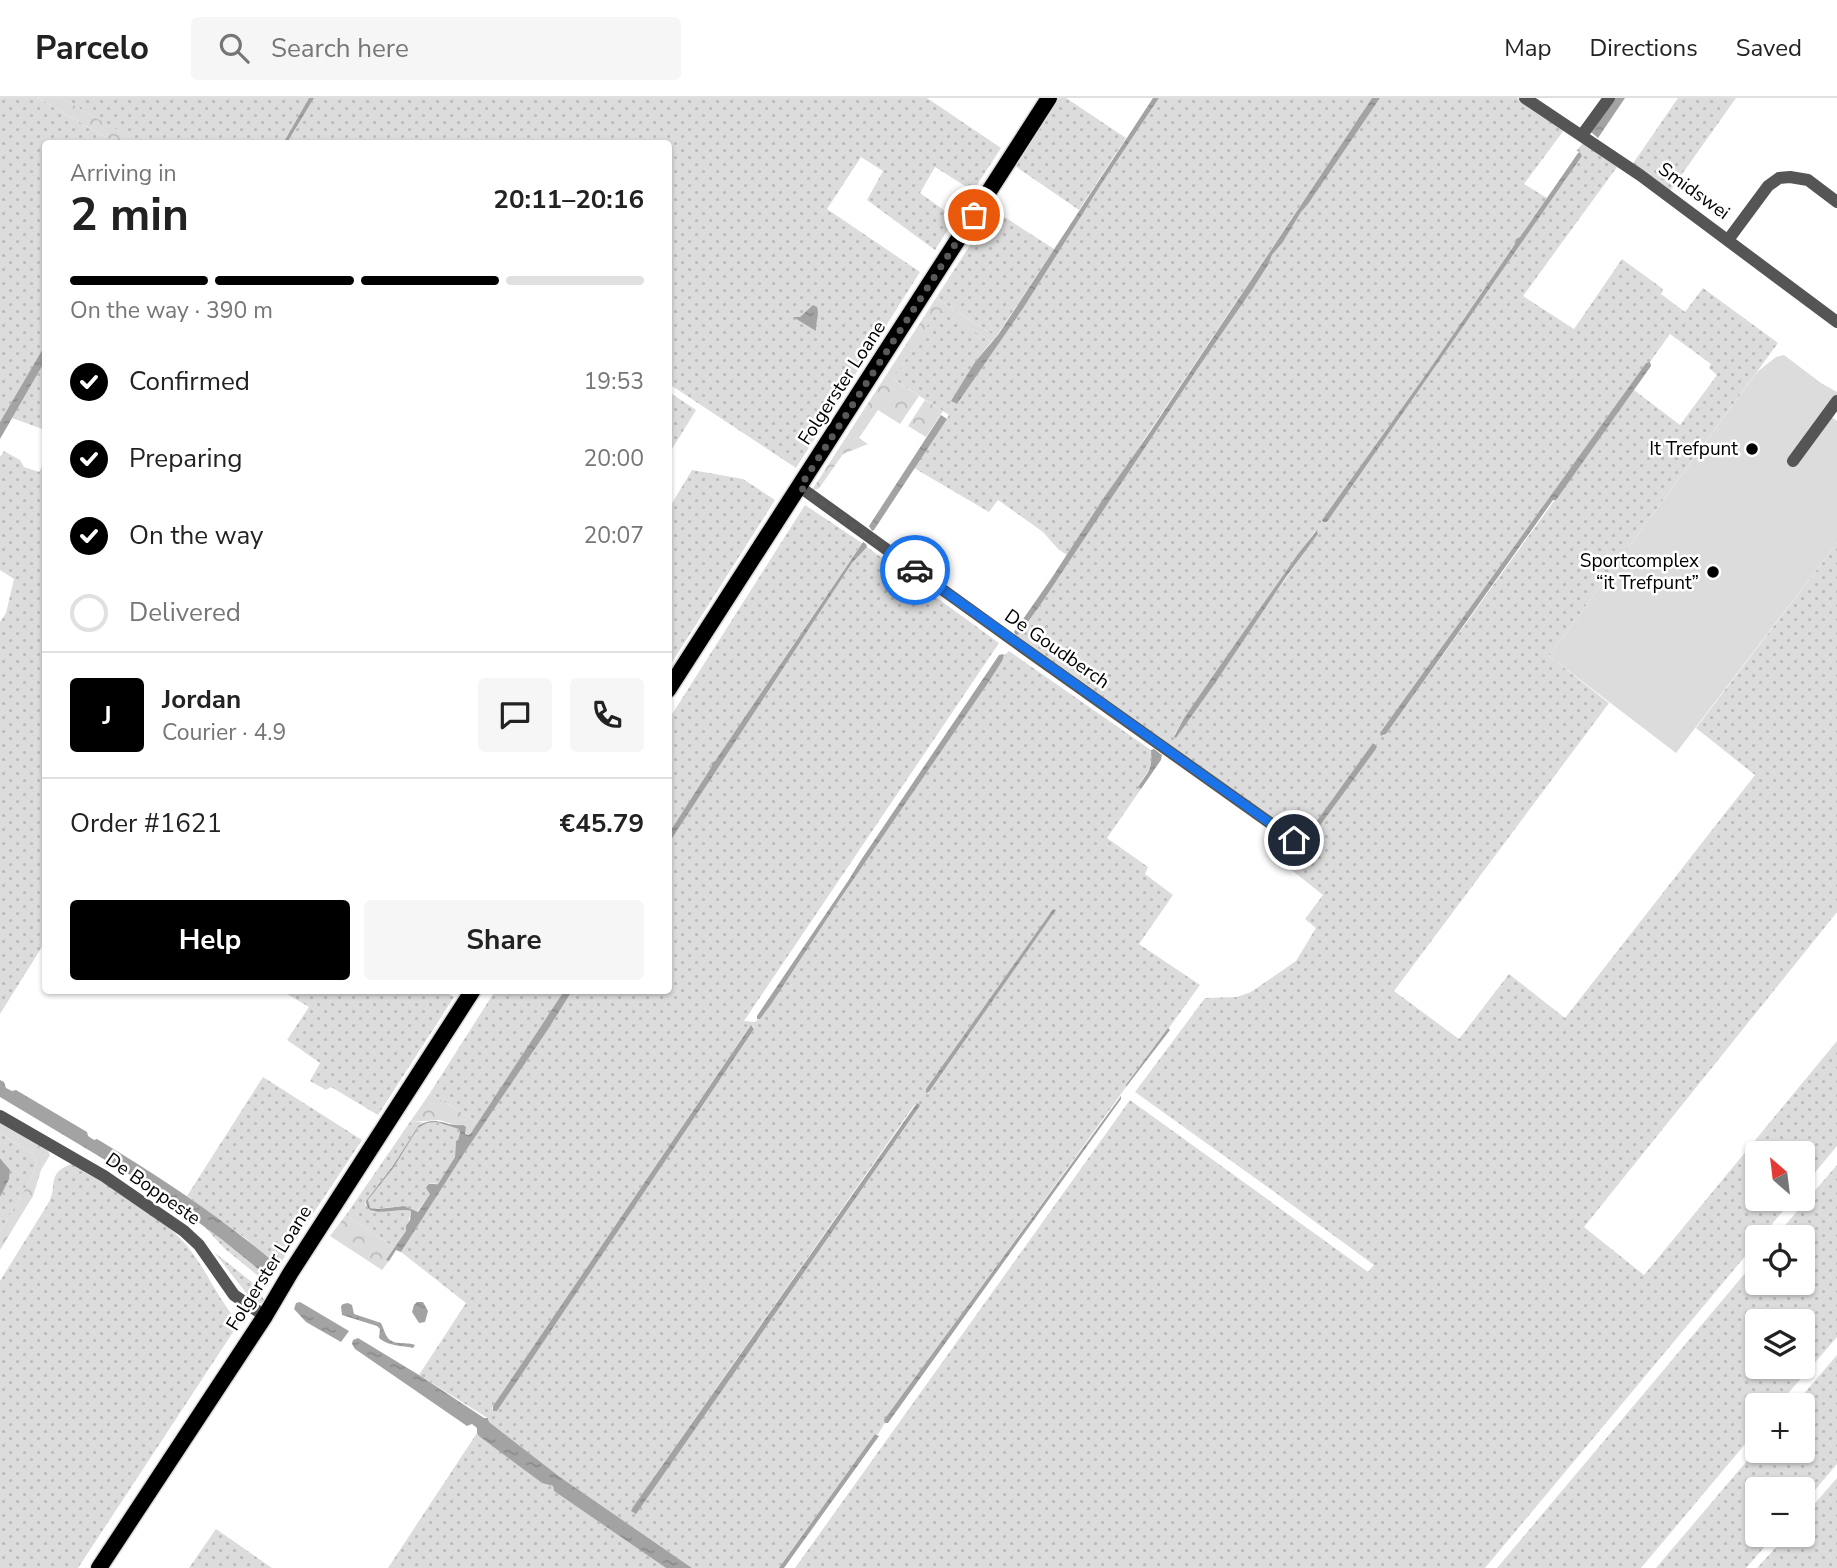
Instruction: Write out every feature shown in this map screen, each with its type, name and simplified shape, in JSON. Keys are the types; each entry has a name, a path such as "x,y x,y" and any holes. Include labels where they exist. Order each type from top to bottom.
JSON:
{"main road":[{"name":"Folgerster Loane","path":"672,684 1048,98"},
{"name":"Folgerster Loane","path":"99,1568 265,1316 470,994"}],"street":[{"name":"Smidswei","path":"1525,98 1582,135 1837,321"},
{"path":"1582,135 1608,98"},
{"path":"1728,240 1768,186 1779,178 1808,180 1837,202"},
{"path":"1793,461 1837,401"},
{"name":"De Goudberch","path":"800,487 1294,840"},
{"name":"De Boppeste","path":"0,1116 104,1176 184,1231 199,1245 234,1294 265,1316"}],"green space":[{"path":"0,98 38,98 111,140 42,140 42,350 0,422"},
{"path":"38,98 61,98 130,137 128,140 111,140"},
{"path":"61,98 309,98 284,140 128,140 129,137"},
{"path":"314,98 927,98 1001,148 973,191 935,167 920,193 955,218 935,250 867,200 883,171 861,157 827,209 920,272 796,468 672,386 672,140 289,140"},
{"path":"1059,98 1066,98 1126,138 1079,210 1015,166"},
{"path":"1159,98 1372,98 1067,555 1043,532 998,500 989,512 914,468 949,415 893,379 938,308 991,342 975,362 952,401 957,404 1024,307"},
{"path":"1380,98 1517,98 1564,130 1524,184 1547,198 1322,520 1327,522 1582,156 1576,151 1583,143 1617,167 1523,296 1574,329 1622,259 1663,289 1661,294 1685,312 1703,288 1778,343 1549,656 1609,703 1394,991 1459,1039 1509,974 1565,1018 1755,775 1696,728 1837,543 1837,912 1584,1227 1644,1275 1745,1153 1745,1211 1783,1211 1771,1225 1745,1225 1745,1256 1485,1568 795,1568 1130,1100 1368,1272 1374,1265 1135,1092 1205,998 1237,997 1251,992 1296,961 1316,928 1305,919 1323,895 1289,868 1377,746 1374,743 1372,745 1302,842 1016,635 1041,604","holes":["1670,334 1711,364 1709,368 1717,375 1680,425 1634,390 1386,734 1380,734 1646,363 1650,362","1315,531 1318,534 1176,738 1175,734 1184,718"]},
{"path":"1678,98 1736,98 1670,191 1632,165"},
{"path":"989,207 1054,249 996,337 936,298 989,216"},
{"path":"936,298 996,337 991,342 938,309 893,379 919,396 900,424 878,410 859,438 868,444 843,454 820,487 812,490"},
{"name":"Sportcomplex “it Trefpunt”","path":"1784,355 1837,392 1806,437 1830,416 1837,421 1837,543 1676,753 1549,656 1757,372 1776,357"},
{"path":"42,366 42,429 12,418"},
{"path":"672,394 696,410 672,449"},
{"path":"925,400 943,411 926,437 908,426"},
{"path":"4,451 20,460 24,467 39,472 42,466 42,947 0,1014 0,622 6,613 14,579 0,570 0,457"},
{"path":"692,470 743,479 775,500 672,662 672,503"},
{"path":"805,505 862,543 715,761 711,763 712,766 672,828 672,714"},
{"path":"867,547 999,643 744,1021 755,1022 772,1003 1009,651 1151,750 1151,767 1138,786 1141,789 1107,838 1148,867 1145,874 1173,895 1139,944 1200,985 779,1568 692,1568 560,1477 489,1422 489,1419 419,1375 466,1303 401,1252 570,994 672,994 672,838 852,563","holes":["1053,909 1055,911 928,1094 926,1089","750,1026 754,1029 497,1411 492,1409","915,1104 919,1107 760,1336 633,1507"]},
{"path":"287,994 449,994 454,997 378,1115 331,1087 326,1090 310,1081 320,1063 287,1040 309,1007"},
{"path":"493,994 562,994 478,1123 430,1093"},
{"path":"1837,1041 1837,1146 1815,1173 1815,1141 1755,1141"},
{"path":"263,1077 362,1140 277,1268 244,1237 187,1196"},
{"path":"430,1093 478,1123 471,1133 467,1135 459,1126 439,1120 410,1122"},
{"path":"0,1121 48,1151 50,1155 41,1170 33,1196 0,1250 0,1232 37,1163 34,1155 0,1133"},
{"path":"410,1122 423,1122 365,1205 373,1212 401,1209 411,1211 406,1231 395,1248 346,1215"},
{"path":"437,1122 459,1128 455,1157 438,1184 430,1183 430,1194 417,1212 401,1206 369,1208 368,1200 394,1167 418,1128"},
{"path":"0,1133 34,1155 37,1163 0,1232 0,1198 9,1178 9,1170 0,1158"},
{"path":"71,1164 132,1200 175,1233 194,1255 239,1323 78,1568 0,1568 0,1281 49,1202 55,1176"},
{"path":"1837,1165 1837,1337 1815,1362 1815,1309 1745,1309 1745,1379 1801,1379 1788,1393 1745,1393 1745,1444 1641,1568 1497,1568 1745,1273 1745,1295 1815,1295 1815,1225 1785,1225 1797,1211 1815,1211 1815,1191"},
{"path":"346,1215 395,1248 382,1270 330,1236"},
{"path":"202,1224 263,1273 272,1276 266,1285 224,1248"},
{"path":"214,1252 253,1283 265,1301 255,1304"},
{"path":"1837,1355 1837,1464 1815,1490 1815,1477 1745,1477 1745,1547 1764,1547 1746,1568 1656,1568 1745,1463 1815,1463 1815,1393 1804,1393"},
{"path":"477,1433 542,1483 553,1486 554,1491 666,1568 388,1568"},
{"path":"1837,1478 1837,1568 1757,1568 1776,1547 1815,1547 1815,1503"},
{"path":"216,1529 272,1568 189,1568"}],"water":[{"path":"309,98 314,98 289,140 285,140"},
{"path":"1153,98 1159,98 1024,307 957,404 951,401 975,362 998,335"},
{"path":"1372,98 1380,98 1272,255 1254,287 1041,604 1016,635 1014,632"},
{"path":"1614,98 1625,98 1598,138 1591,132"},
{"path":"1580,152 1582,156 1327,522 1323,522 1516,239"},
{"path":"813,305 818,310 816,331 793,317 800,317"},
{"path":"42,350 42,366 0,439 0,422"},
{"path":"1650,362 1651,366 1556,500 1553,500 1386,734 1381,736 1380,733 1646,363"},
{"path":"941,415 947,419 872,531 869,526"},
{"path":"1317,530 1318,534 1213,686 1176,738 1174,737 1215,673"},
{"path":"863,542 866,544 867,547 852,563 672,838 672,828 712,766 711,763 715,761"},
{"path":"1003,654 1002,661 988,683 772,1003 760,1019 757,1019 999,655"},
{"path":"1373,743 1377,746 1376,749 1289,868 1285,865"},
{"path":"1154,749 1162,755 1161,760 1141,789 1138,787 1149,770 1151,750"},
{"path":"1053,909 1056,910 926,1093 926,1089"},
{"path":"562,994 570,994 401,1252 396,1250 389,1261 386,1260 406,1231 411,1211 377,1212 367,1207 366,1201 419,1125 425,1122 436,1121 463,1125 466,1127 465,1134 468,1135","holes":["437,1122 459,1129 456,1141 455,1157 438,1184 427,1186 430,1194 418,1212 404,1206 370,1208 368,1200 394,1167 418,1128"]},
{"path":"751,1025 754,1029 497,1411 493,1411 493,1406"},
{"path":"1168,1028 1170,1030 1126,1087 1126,1085"},
{"path":"0,1080 6,1088 16,1090 87,1132 94,1140 97,1139 207,1210 269,1258 269,1262 277,1268 272,1276 263,1273 152,1188 0,1097"},
{"path":"1121,1096 888,1423 885,1423 884,1420"},
{"path":"917,1103 919,1107 636,1514 631,1511 633,1507"},
{"path":"0,1158 10,1170 9,1179 0,1197"},
{"path":"300,1302 349,1331 341,1342 306,1322 294,1309 296,1303"},
{"path":"417,1302 423,1302 428,1311 425,1322 419,1323 412,1312"},
{"path":"348,1303 352,1305 354,1314 381,1323 392,1341 415,1345 413,1348 383,1341 379,1338 380,1329 377,1326 342,1315 341,1306"},
{"path":"358,1338 488,1418 489,1422 560,1477 692,1568 666,1568 554,1491 553,1486 542,1483 479,1436 477,1428 472,1424 467,1426 355,1349 353,1340"},
{"path":"875,1434 879,1436 784,1568 779,1568"}],"way so far":[{"path":"915,570 800,487 974,215"}],"place":[{"name":"It Trefpunt","path":"1752,449"},
{"name":"Sportcomplex “it Trefpunt”","path":"1713,572"}],"route":[{"path":"915,570 1294,840"}]}
